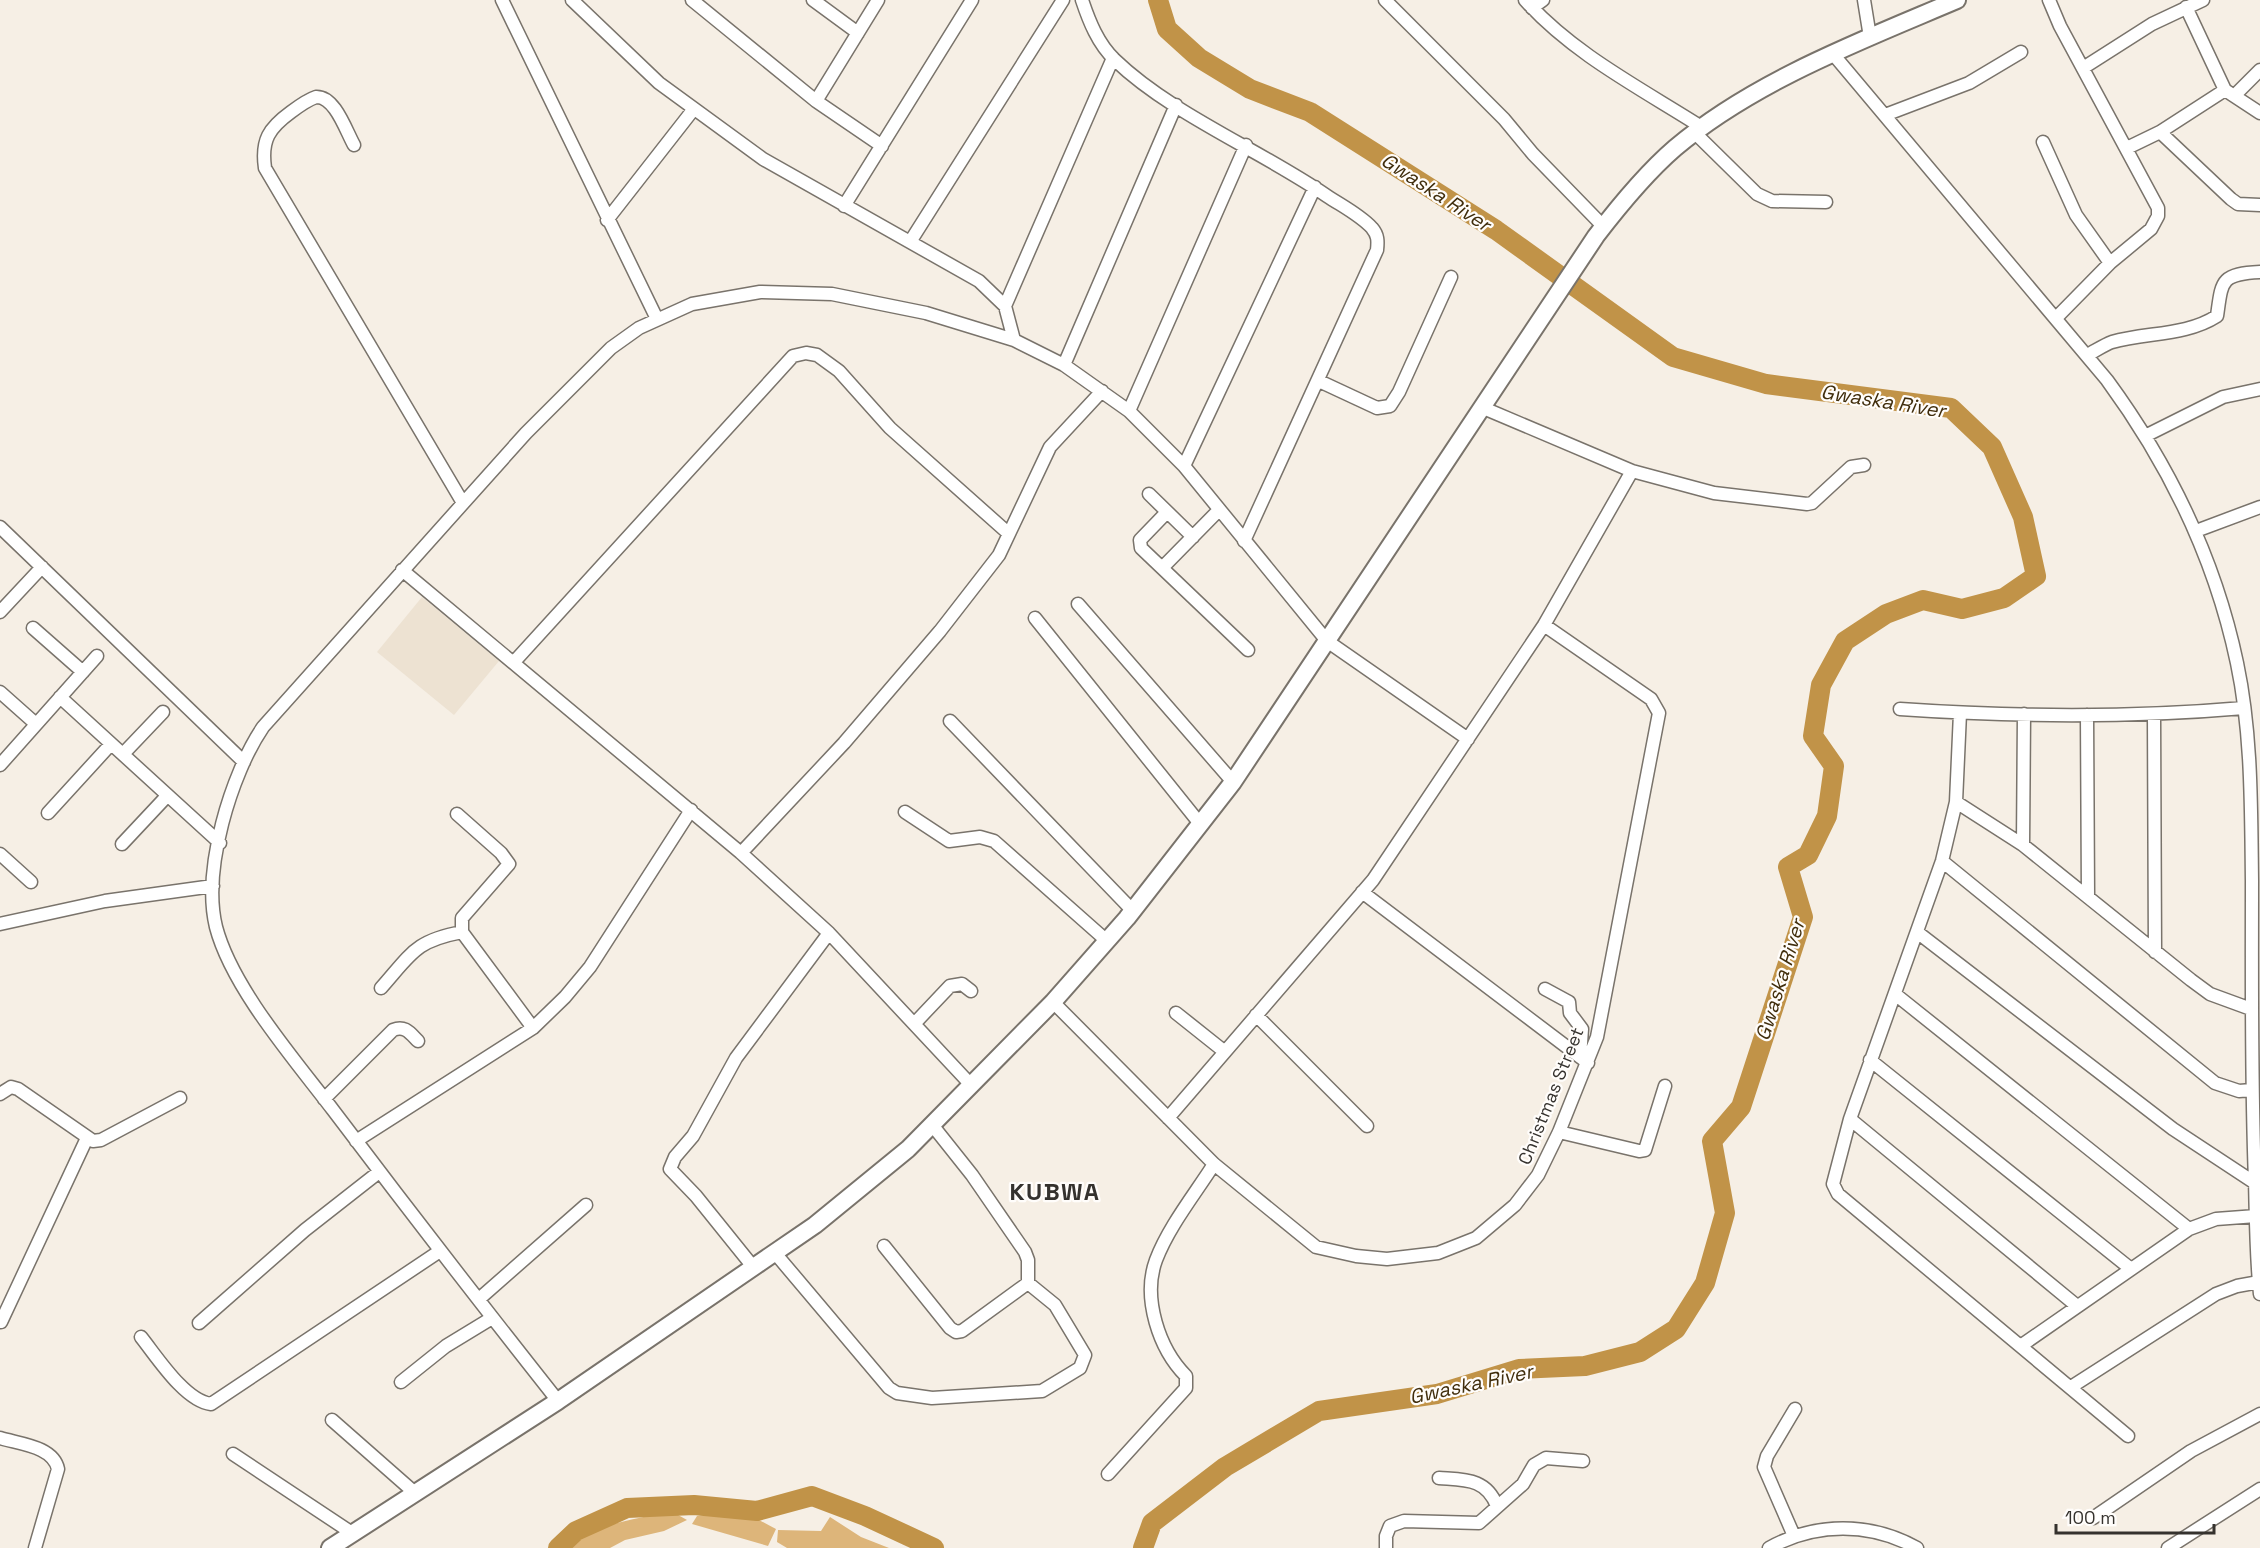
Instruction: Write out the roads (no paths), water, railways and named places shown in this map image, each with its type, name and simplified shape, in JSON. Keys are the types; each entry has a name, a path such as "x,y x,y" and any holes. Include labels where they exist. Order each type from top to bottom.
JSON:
{"main road":[{"path":"330,1548 558,1401 754,1268 882,1173 933,1126 1053,1002 1133,911 1202,825 1233,782 1603,226 1651,171 1699,130 1736,105 1833,54 1957,0"}],"street":[{"path":"502,0 657,319"},
{"path":"572,0 659,83 693,110 790,176 979,281 1005,306 1014,340"},
{"path":"692,0 816,101 882,146"},
{"path":"813,0 858,33"},
{"path":"816,101 878,0"},
{"path":"844,206 972,0"},
{"path":"910,242 1063,0"},
{"path":"1082,0 1090,24 1113,58 1176,105 1314,187 1368,224 1377,236 1377,250 1245,541"},
{"path":"1385,0 1504,119 1533,154 1603,226"},
{"path":"1529,4 1543,0"},
{"path":"1864,0 1870,37"},
{"path":"2049,0 2060,26 2158,208 2158,216 2151,229 2110,263 2056,318"},
{"path":"2083,68 2152,24 2203,0"},
{"path":"1529,4 1581,49 1699,130 1757,194 1772,201 1826,202"},
{"path":"2186,7 2230,93 2260,113"},
{"path":"1885,115 1970,83 2021,52"},
{"path":"1833,54 2087,355 2146,435 2171,478 2196,531 2230,633 2244,708 2251,798 2256,968 2251,1009 2259,1288 2237,1286 2216,1294 2071,1387"},
{"path":"1005,306 1113,58"},
{"path":"2127,148 2230,93 2260,70"},
{"path":"354,145 330,102 322,97 316,97 284,117 268,132 263,147 265,168 463,502"},
{"path":"1064,366 1176,105"},
{"path":"608,220 693,110"},
{"path":"2160,132 2231,199 2238,204 2260,205"},
{"path":"2043,142 2076,215 2110,263"},
{"path":"1129,411 1246,145"},
{"path":"1184,466 1314,187"},
{"path":"2087,355 2112,342 2181,331 2207,322 2217,316 2219,291 2226,279 2241,273 2260,272"},
{"path":"1319,381 1377,408 1390,406 1399,392 1450,277"},
{"path":"558,1401 356,1142 266,1019 226,953 215,920 213,886 228,808 244,762 255,740 272,716 567,389 602,356 639,328 692,304 731,295 760,292 832,294 926,313 1014,340 1064,366 1129,411 1184,466 1327,641 1468,739"},
{"path":"514,662 793,356 817,355 839,371 890,428 1008,533"},
{"path":"2146,435 2223,398 2260,389"},
{"path":"741,853 844,742 940,631 999,555 1050,447 1102,391"},
{"path":"1481,407 1632,471 1714,493 1807,504 1812,503 1851,467 1864,465"},
{"path":"1168,1118 1362,892 1544,624 1632,471"},
{"path":"1149,494 1193,537"},
{"path":"2196,531 2260,507"},
{"path":"1162,568 1219,510"},
{"path":"1167,512 1140,540 1141,548 1248,650"},
{"path":"0,527 244,762"},
{"path":"0,612 42,567"},
{"path":"402,570 741,853 829,933 972,1086"},
{"path":"1078,604 1233,782"},
{"path":"1035,618 1202,825"},
{"name":"Christmas Street","path":"1053,1002 1214,1164 1316,1247 1371,1258 1417,1257 1457,1247 1493,1226 1528,1190 1546,1161 1559,1132 1603,1009 1659,713 1651,699 1544,624"},
{"path":"33,627 83,672"},
{"path":"0,765 97,656"},
{"path":"0,692 36,724"},
{"path":"60,697 220,843"},
{"path":"1900,709 1960,713 2154,716 2244,708"},
{"path":"123,754 163,712"},
{"path":"1960,713 1956,802 1942,861 1850,1119 1833,1175 1834,1190 2128,1436"},
{"path":"2023,845 2024,714"},
{"path":"2087,715 2088,896"},
{"path":"2154,716 2155,952"},
{"path":"950,721 1133,911"},
{"path":"48,813 111,744"},
{"path":"122,844 167,796"},
{"path":"1956,802 2023,845 2210,994 2251,1009"},
{"path":"356,1142 533,1028 565,998 590,967 691,810"},
{"path":"904,812 949,841 980,837 994,841 1107,941"},
{"path":"457,814 508,859 509,864 462,918 462,932 533,1028"},
{"path":"0,854 31,882"},
{"path":"1942,861 2215,1083 2239,1091 2252,1090"},
{"path":"0,924 105,901 213,886"},
{"path":"1362,892 1584,1060"},
{"path":"381,988 422,943 436,937 462,932"},
{"path":"1917,932 2173,1130 2255,1183"},
{"path":"754,1268 696,1196 670,1169 675,1158 693,1136 736,1058 829,933"},
{"path":"914,1024 950,986 962,984 971,991"},
{"path":"1545,989 1569,1002 1570,1013 1582,1029 1584,1060"},
{"path":"1895,994 2189,1229"},
{"path":"1176,1013 1225,1052"},
{"path":"1256,1015 1367,1126"},
{"path":"324,1099 393,1030 399,1027 406,1029 418,1041"},
{"path":"1870,1060 2131,1269"},
{"path":"1559,1132 1639,1151 1645,1150 1665,1086"},
{"path":"0,1094 11,1087 18,1089 93,1141 101,1140 180,1098"},
{"path":"1850,1119 2077,1306"},
{"path":"933,1126 972,1175 1025,1252 1028,1260 1028,1283"},
{"path":"1,1322 87,1138"},
{"path":"1108,1474 1186,1388 1186,1376 1172,1363 1157,1326 1152,1299 1153,1277 1160,1250 1214,1164"},
{"path":"199,1323 305,1230 379,1172"},
{"path":"478,1299 586,1205"},
{"path":"2022,1345 2189,1229 2216,1219 2256,1216"},
{"path":"884,1246 950,1328 956,1332 981,1318 1028,1283"},
{"path":"141,1337 183,1388 196,1399 211,1404 441,1251"},
{"path":"775,1253 889,1388 897,1393 932,1398 1042,1391 1080,1368 1084,1355 1055,1305 1028,1283"},
{"path":"400,1382 446,1346 492,1318"},
{"path":"1794,1536 1766,1477 1764,1467 1767,1456 1795,1409"},
{"path":"2093,1518 2192,1451 2260,1413"},
{"path":"332,1420 415,1493"},
{"path":"0,1438 46,1452 57,1464 58,1469 35,1548"},
{"path":"233,1454 352,1533"},
{"path":"1386,1548 1386,1536 1390,1526 1404,1521 1479,1523 1523,1484 1534,1465 1546,1458 1583,1461"},
{"path":"1438,1478 1468,1480 1482,1485 1492,1493 1497,1506"},
{"path":"2168,1548 2260,1489"},
{"path":"1769,1548 1794,1536 1821,1530 1858,1528 1888,1534 1917,1548"}],"waterway":[{"name":"Gwaska River","path":"1143,1548 1152,1523 1225,1467 1319,1411 1437,1394 1519,1369 1585,1366 1640,1352 1676,1329 1705,1283 1725,1213 1712,1141 1741,1107 1803,917 1788,867 1808,855 1827,816 1834,766 1813,736 1821,685 1845,641 1886,614 1923,600 1962,609 2004,598 2036,576 2023,517 1992,447 1951,408 1766,384 1673,357 1496,230 1310,112 1250,89 1199,58 1167,29 1158,0"},
{"name":"Gwaska River","path":"558,1548 576,1531 627,1508 694,1505 757,1511 812,1496 865,1516 934,1548"}],"district":[{"name":"KUBWA","path":"1055,1192"}]}
